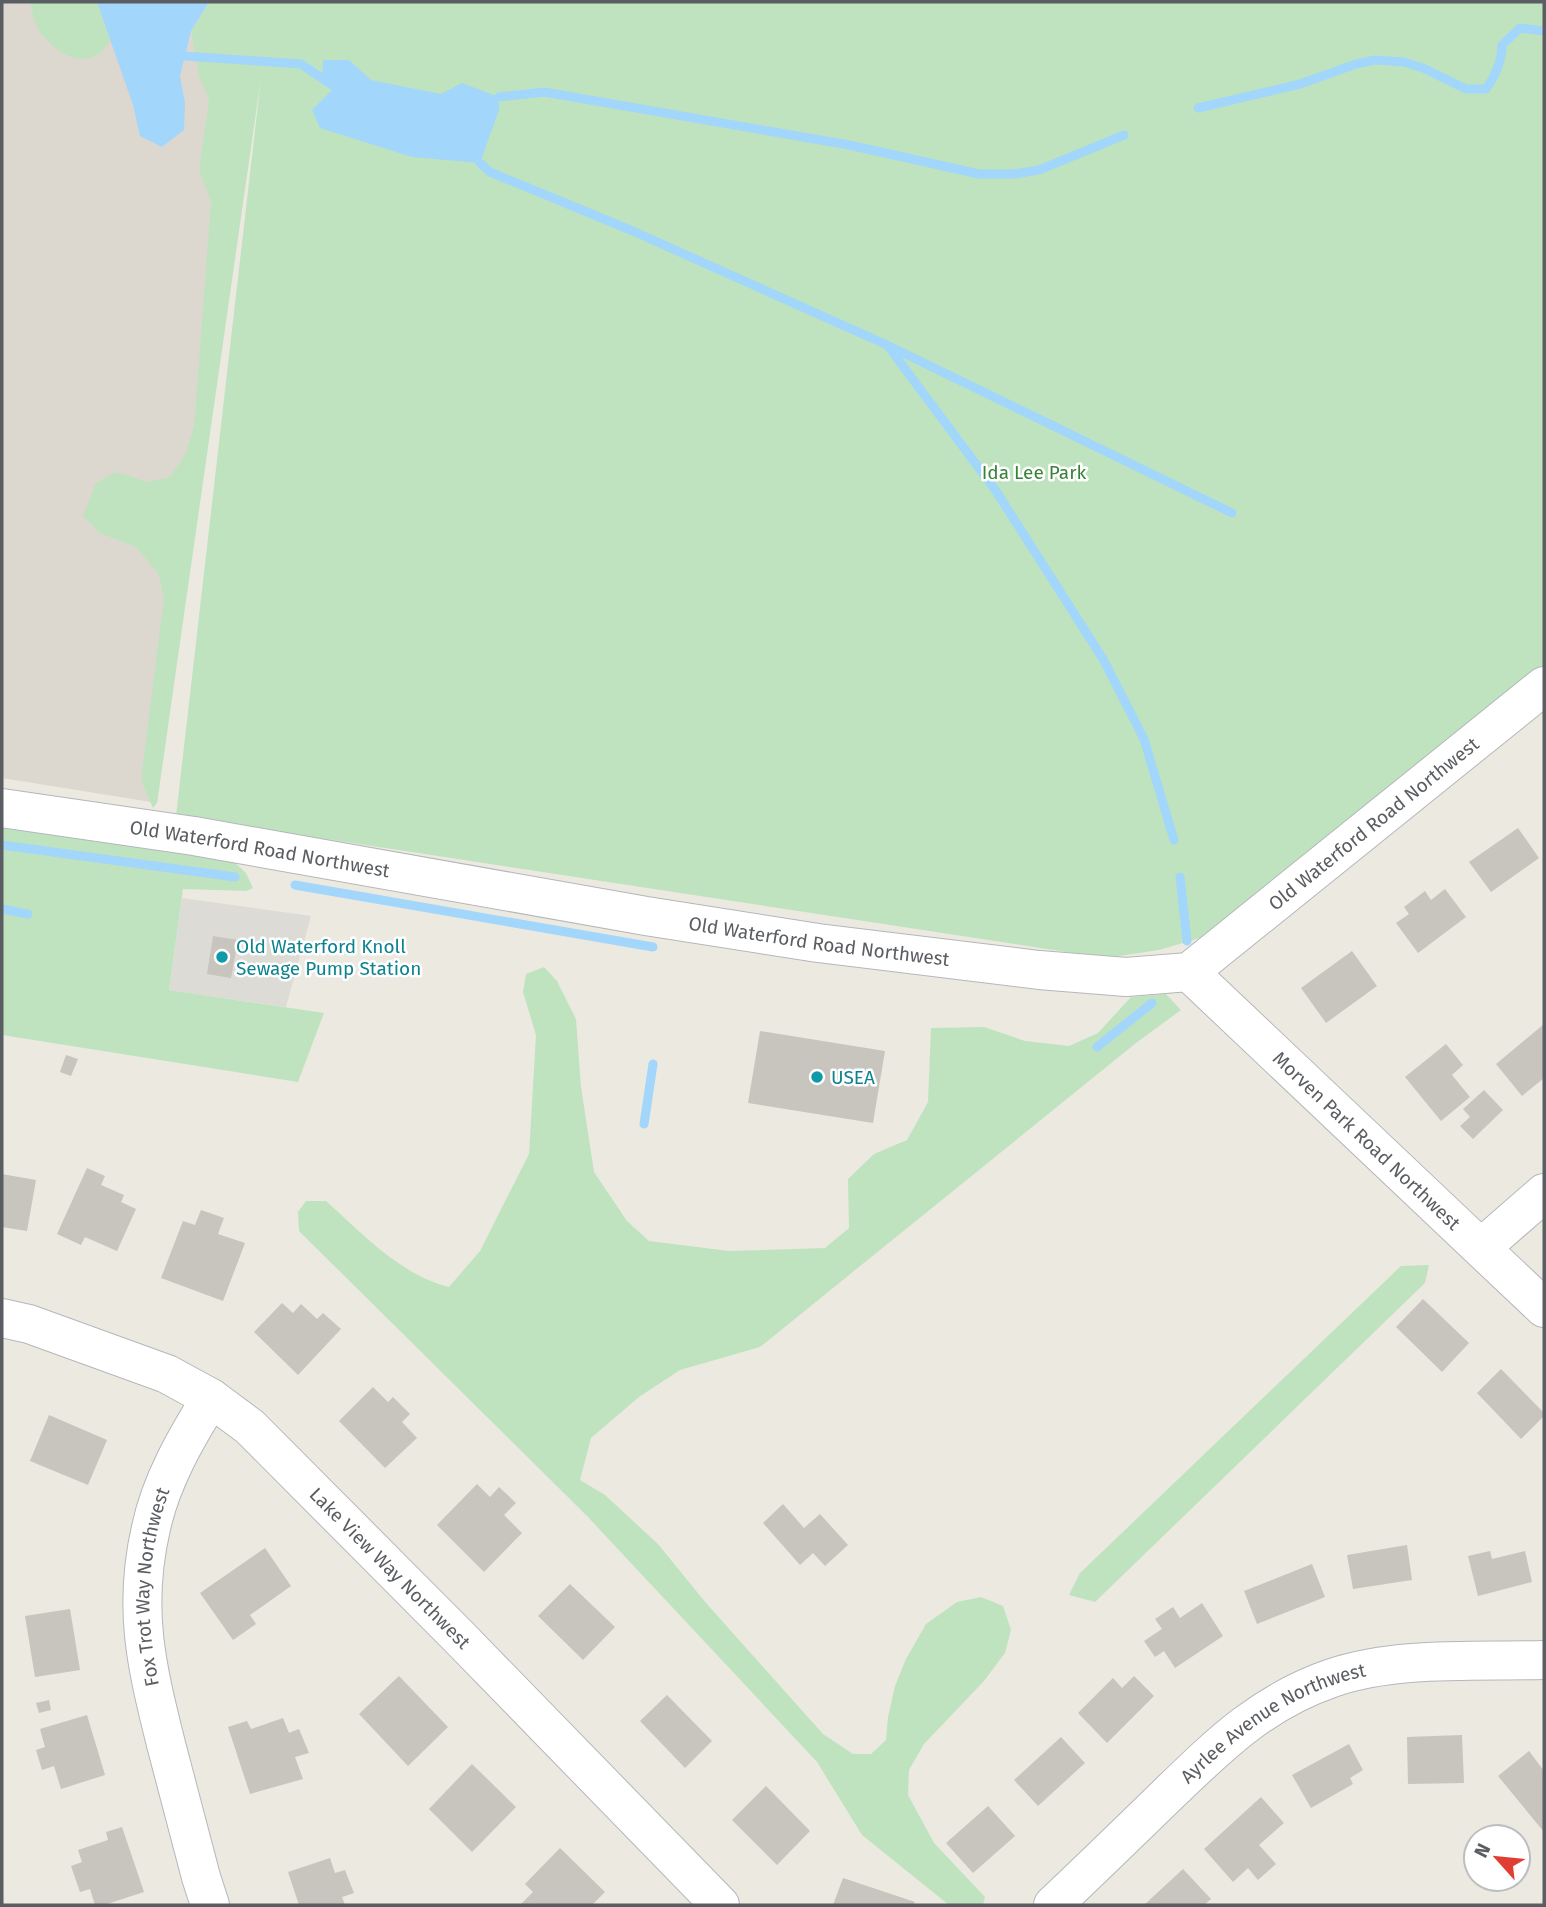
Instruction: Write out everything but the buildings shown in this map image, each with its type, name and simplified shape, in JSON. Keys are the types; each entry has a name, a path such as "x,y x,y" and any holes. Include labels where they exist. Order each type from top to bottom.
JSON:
{"street":[{"name":"Old Waterford Road Northwest","path":"2,808 194,836 646,916 818,943 1039,971 1126,976 1189,972 1544,686"},
{"name":"Morven Park Road Northwest","path":"1189,972 1544,1308"},
{"path":"1482,1247 1544,1193"},
{"name":"Lake View Way Northwest","path":"2,1318 29,1324 167,1374 211,1398 260,1437 720,1905"},
{"name":"Fox Trot Way Northwest","path":"210,1905 147,1669 141,1622 143,1574 151,1526 167,1478 191,1430 211,1398"},
{"name":"Ayrlee Avenue Northwest","path":"1053,1905 1227,1736 1274,1704 1333,1678 1386,1666 1451,1661 1544,1660"}],"shaded area":[{"path":"2,2 268,2 157,803 2,778"},
{"name":"Old Waterford Knoll Sewage Pump Station","path":"182,898 311,916 286,1007 169,990"}],"green space":[{"path":"30,2 97,2 110,40 96,56 87,59 78,59 60,52 41,34"},
{"name":"Ida Lee Park","path":"209,2 1544,2 1544,667 1210,935 1159,950 1106,958 176,816 261,78 157,803 153,808 141,780 164,598 158,573 136,547 100,533 83,516 96,483 116,472 148,482 170,477 185,455 194,426 211,202 199,170 209,99 199,76 191,31"},
{"path":"2,828 231,859 246,873 253,888 246,891 183,889 169,990 324,1013 298,1082 2,1035"},
{"path":"544,967 557,981 576,1019 581,1087 594,1172 627,1221 649,1241 729,1251 825,1248 849,1228 848,1179 874,1154 907,1140 928,1102 931,1028 984,1027 1025,1041 1069,1046 1098,1033 1131,997 1166,994 1181,1010 1136,1043 760,1347 680,1370 639,1397 591,1438 580,1480 605,1495 658,1544 706,1603 823,1734 853,1754 871,1754 886,1740 895,1686 906,1659 926,1624 957,1602 981,1597 1003,1606 1011,1630 1005,1653 984,1681 924,1744 909,1770 908,1795 934,1843 985,1897 983,1905 949,1905 862,1835 817,1762 587,1516 299,1231 298,1212 306,1201 326,1201 398,1263 431,1281 449,1287 480,1251 529,1154 536,1035 523,992 526,974"},
{"path":"1429,1265 1425,1283 1095,1602 1069,1595 1080,1573 1401,1266"}],"water":[{"path":"97,2 209,2 191,31 180,76 185,103 184,130 162,147 140,136 133,105"},
{"path":"323,60 349,60 371,80 441,94 462,83 499,97 499,110 480,163 412,157 320,128 312,110 334,88 322,81"}],"waterway":[{"path":"1198,108 1300,84 1375,60 1404,62 1466,89 1486,89 1498,68 1502,45 1520,28 1544,31"},
{"path":"185,56 301,64 335,87"},
{"path":"499,97 544,92 849,145 979,174 1014,174 1039,170 1124,135"},
{"path":"480,163 490,172 635,232 887,345 1232,513"},
{"path":"888,346 996,491 1103,659 1144,739 1174,840"},
{"path":"2,845 235,877"},
{"path":"1180,877 1187,941"},
{"path":"295,885 653,947"},
{"path":"2,909 28,914"},
{"path":"1097,1047 1152,1003"},
{"path":"644,1124 653,1064"}],"place":[{"name":"Old Waterford Knoll Sewage Pump Station","path":"222,957"},
{"name":"USEA","path":"817,1077"}]}
